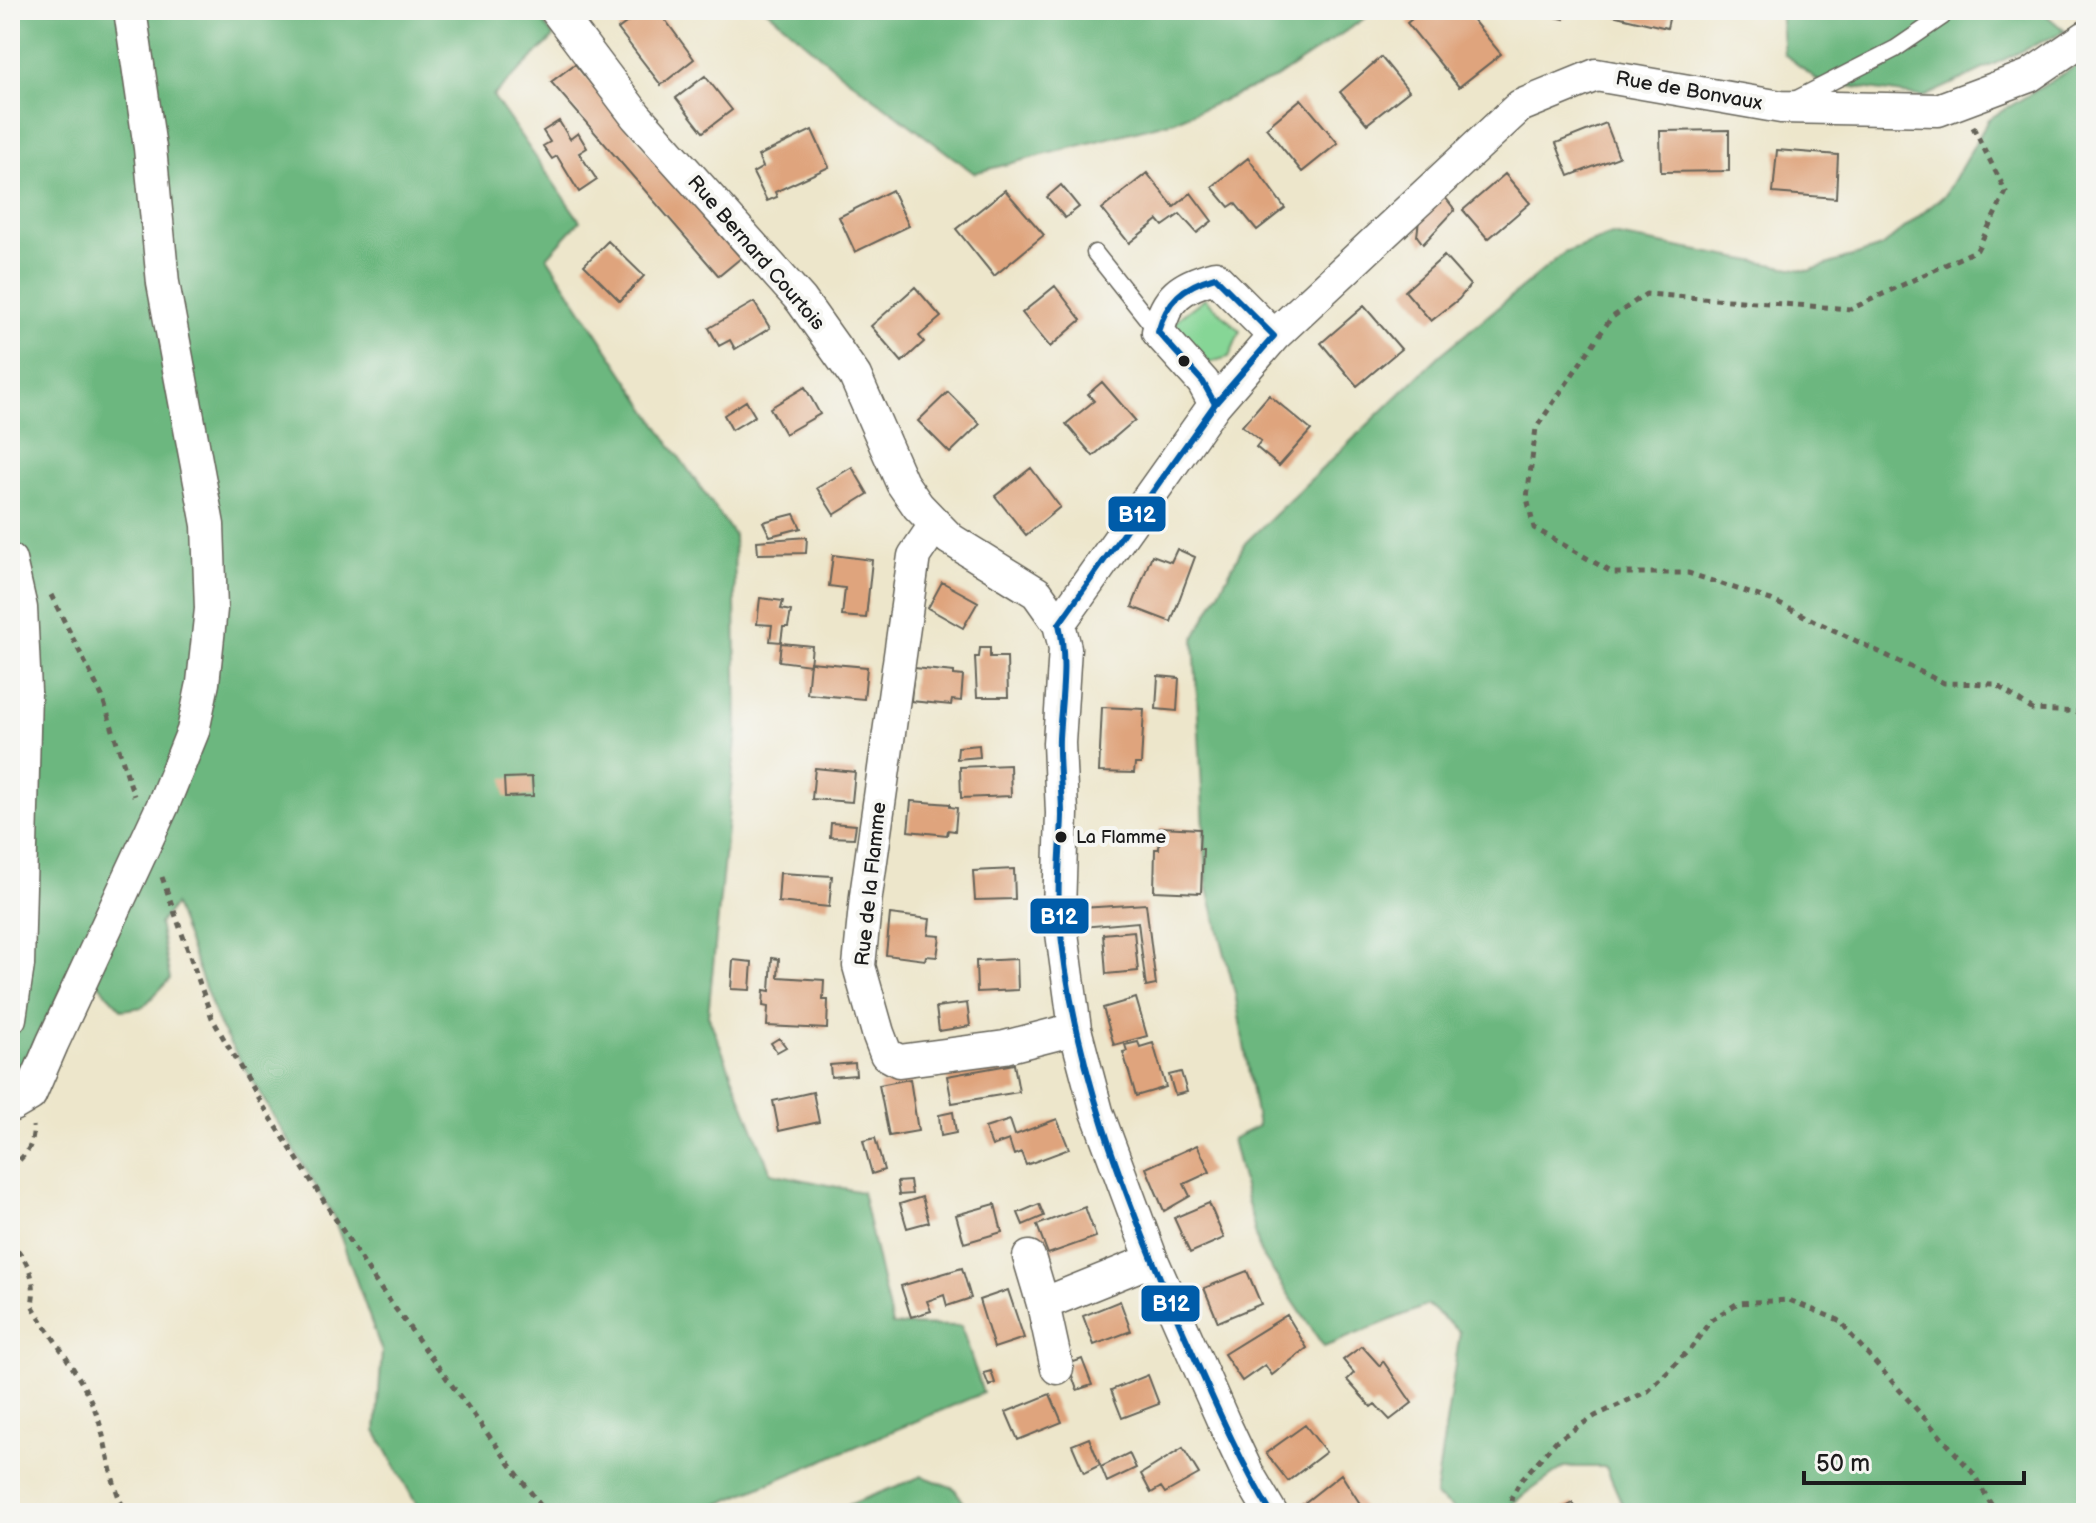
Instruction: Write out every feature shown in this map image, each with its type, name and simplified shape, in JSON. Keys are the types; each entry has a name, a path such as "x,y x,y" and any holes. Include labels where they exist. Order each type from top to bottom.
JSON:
{"street":[{"path":"10,1103 13,1105 30,1095 193,731 203,683 211,609 208,525 163,283 150,148 130,10"},
{"name":"Rue Bernard Courtois","path":"556,10 636,116 801,300 855,376 902,483 918,506 950,539 1037,593 1059,624 1065,648 1059,743 1062,813 1059,911 1075,1029 1097,1112 1152,1260 1224,1423 1271,1513"},
{"name":"Rue de Bonvaux","path":"1059,624 1215,404 1274,336 1520,106 1596,75 1781,107 1938,110 2029,76 2086,37"},
{"path":"1215,404 1203,382 1158,332 1164,308 1191,283 1215,277 1274,336"},
{"name":"Rue de la Flamme","path":"935,525 914,556 882,775 859,966 870,1006 886,1054 899,1061 1005,1047 1075,1029"},
{"path":"10,560 21,608 25,691 18,965 10,1018"},
{"path":"1029,1257 1057,1368"},
{"path":"1043,1304 1152,1260"}],"lane":[{"path":"1781,107 1895,49 1942,17 1946,10"},
{"path":"1095,253 1158,332"}],"path":[{"path":"1963,100 1977,138 2006,192 1977,250 1851,309 1646,294 1611,318 1536,428 1527,498 1534,528 1613,573 1688,573 1771,600 1944,683 1995,684 2033,710 2086,712"},
{"path":"45,584 102,696 212,1018 255,1093 375,1281 546,1513"},
{"path":"10,1241 32,1271 36,1287 32,1305 86,1391 98,1418 114,1490 126,1513"},
{"path":"1509,1513 1512,1496 1521,1480 1557,1440 1595,1416 1648,1391 1691,1348 1711,1320 1738,1303 1789,1300 1841,1321 1973,1473 1996,1513"}],"green space":[{"path":"10,10 534,10 554,37 493,96 580,221 547,257 734,535 737,731 708,1015 771,1173 862,1192 892,1325 961,1326 983,1393 698,1513 421,1513 376,1431 382,1352 332,1213 220,1027 174,905 159,924 170,979 143,1007 122,1010 77,961 10,1087 10,861 23,560 10,530 10,325 18,319 10,292"},
{"path":"767,10 1377,10 1276,78 1174,121 974,173 838,71"},
{"path":"1780,10 2040,10 2065,31 1924,97 1820,82 1784,54"},
{"path":"2086,60 2086,1513 1626,1513 1606,1467 1564,1467 1499,1513 1459,1513 1435,1496 1460,1332 1428,1305 1324,1347 1260,1252 1232,1139 1258,1126 1235,993 1207,885 1194,639 1245,543 1440,355 1564,253 1612,235 1808,271 1881,247 1946,194 1989,119"},
{"path":"1205,298 1240,331 1229,357 1201,365 1173,332 1176,320"},
{"path":"922,1476 954,1488 971,1513 828,1513"}],"building":[{"path":"644,10 658,10 694,59 661,85 618,29"},
{"path":"1423,10 1471,10 1467,13 1501,54 1459,87 1407,23"},
{"path":"1528,10 1566,10 1564,19"},
{"path":"1609,10 1671,10 1667,28 1608,14"},
{"path":"1381,57 1409,91 1367,124 1340,92"},
{"path":"575,64 645,150 741,258 719,276 551,82"},
{"path":"705,76 732,110 703,132 676,98"},
{"path":"1301,99 1338,143 1302,172 1266,128"},
{"path":"559,121 570,139 578,133 587,148 579,153 597,180 579,192 557,156 552,159 543,146 550,142 543,131"},
{"path":"1606,123 1619,157 1569,176 1556,143"},
{"path":"812,130 829,167 775,192 777,197 767,201 753,173 763,167 758,156"},
{"path":"1729,130 1729,171 1661,172 1660,131"},
{"path":"1777,150 1838,155 1836,198 1773,193"},
{"path":"1248,158 1285,208 1257,230 1235,203 1229,207 1212,187"},
{"path":"1147,173 1174,207 1191,193 1212,221 1197,233 1180,214 1163,226 1158,220 1129,243 1102,209"},
{"path":"1505,174 1530,203 1488,239 1463,210"},
{"path":"1061,185 1079,207 1065,218 1047,197"},
{"path":"892,190 909,226 855,252 839,217"},
{"path":"1005,190 1044,235 994,276 956,229"},
{"path":"1445,197 1455,210 1423,244 1417,236 1419,220"},
{"path":"608,241 644,276 620,301 584,265"},
{"path":"1444,256 1470,285 1459,299 1431,321 1405,291"},
{"path":"1055,286 1081,320 1050,347 1022,313"},
{"path":"915,287 941,317 919,336 924,342 902,362 871,326"},
{"path":"754,302 770,328 735,349 730,340 719,346 709,328"},
{"path":"1364,306 1401,349 1357,386 1321,343"},
{"path":"1102,382 1135,420 1093,456 1066,424 1094,401 1088,394"},
{"path":"805,387 820,414 785,434 770,408"},
{"path":"948,392 980,424 950,453 918,421"},
{"path":"1269,395 1311,430 1279,466 1256,447 1261,441 1242,426"},
{"path":"746,401 755,416 732,430 724,415"},
{"path":"852,467 868,494 834,515 817,488"},
{"path":"1031,468 1060,507 1026,535 995,496"},
{"path":"794,514 801,528 770,536 763,522"},
{"path":"807,537 806,553 758,554 757,541"},
{"path":"1177,549 1195,557 1171,622 1132,607 1152,555 1171,562"},
{"path":"833,555 872,560 866,618 842,616 845,588 829,586"},
{"path":"942,582 978,602 963,628 928,608"},
{"path":"760,598 783,601 781,609 791,611 788,627 783,627 781,642 770,641 772,625 757,624"},
{"path":"781,643 812,646 810,665 779,661"},
{"path":"980,648 990,648 990,657 1007,657 1008,697 977,697 975,657 979,657"},
{"path":"810,662 867,667 864,699 807,694"},
{"path":"914,668 954,672 954,675 963,676 961,701 952,700 951,705 911,701"},
{"path":"1158,676 1179,678 1177,711 1156,709"},
{"path":"1102,707 1144,709 1141,764 1135,764 1134,773 1099,772"},
{"path":"979,745 980,757 957,759 958,747"},
{"path":"1010,765 1011,796 961,798 960,767"},
{"path":"815,768 855,772 852,802 812,799"},
{"path":"532,777 533,796 505,797 504,778"},
{"path":"911,801 950,804 950,807 957,808 955,831 948,830 947,835 908,831"},
{"path":"831,823 856,825 854,838 830,837"},
{"path":"1160,827 1200,829 1199,849 1203,849 1201,893 1154,891 1155,849 1159,849"},
{"path":"1014,869 1015,899 975,900 973,871"},
{"path":"780,873 832,876 829,907 778,902"},
{"path":"1146,904 1156,985 1146,987 1138,922 1082,927 1081,908"},
{"path":"890,914 930,919 928,935 940,936 937,957 926,956 925,960 886,955"},
{"path":"1134,931 1138,971 1106,974 1103,934"},
{"path":"772,958 779,959 778,977 824,980 823,1000 828,1000 827,1029 767,1026 768,1007 763,1006 764,990 770,991"},
{"path":"1017,959 1018,990 977,992 976,961"},
{"path":"733,960 752,962 750,990 731,989"},
{"path":"1136,998 1147,1036 1114,1045 1103,1008"},
{"path":"967,1003 970,1026 939,1031 936,1007"},
{"path":"779,1038 786,1047 777,1052 771,1043"},
{"path":"1138,1042 1140,1047 1153,1043 1166,1087 1136,1096 1123,1052 1127,1051 1125,1045"},
{"path":"855,1063 856,1075 831,1077 830,1065"},
{"path":"1014,1064 1019,1092 952,1103 947,1076"},
{"path":"1181,1072 1187,1092 1175,1095 1169,1075"},
{"path":"910,1079 918,1131 889,1136 879,1085"},
{"path":"813,1092 819,1122 779,1131 773,1101"},
{"path":"953,1112 956,1133 941,1136 939,1115"},
{"path":"1057,1119 1069,1149 1026,1165 1021,1152 1014,1155 1009,1140 992,1146 985,1128 1010,1120 1015,1135"},
{"path":"875,1138 884,1170 872,1174 863,1141"},
{"path":"1197,1145 1210,1172 1184,1184 1190,1196 1164,1211 1146,1168"},
{"path":"910,1181 912,1194 899,1195 897,1182"},
{"path":"922,1197 929,1222 907,1228 900,1204"},
{"path":"1209,1203 1224,1238 1190,1253 1174,1218"},
{"path":"995,1204 1002,1232 964,1243 956,1215"},
{"path":"1039,1204 1044,1216 1023,1225 1018,1213"},
{"path":"1085,1207 1096,1237 1048,1254 1037,1225"},
{"path":"962,1268 971,1298 947,1306 944,1295 927,1301 931,1311 911,1317 901,1286"},
{"path":"1247,1271 1261,1304 1218,1322 1204,1288"},
{"path":"1008,1290 1024,1338 994,1348 979,1300"},
{"path":"1120,1301 1131,1331 1094,1345 1083,1316"},
{"path":"1287,1315 1307,1348 1272,1375 1265,1365 1242,1381 1224,1354"},
{"path":"1362,1346 1380,1366 1383,1361 1412,1403 1390,1420 1375,1404 1371,1407 1347,1380 1354,1373 1343,1360"},
{"path":"1082,1359 1092,1385 1077,1390 1068,1364"},
{"path":"991,1371 995,1383 989,1386 984,1373"},
{"path":"1148,1375 1159,1404 1122,1418 1111,1390"},
{"path":"1050,1394 1062,1422 1018,1440 1006,1412"},
{"path":"1305,1425 1326,1452 1288,1481 1266,1453"},
{"path":"1089,1438 1100,1465 1084,1473 1072,1445"},
{"path":"1183,1448 1199,1474 1165,1493 1161,1487 1151,1493 1141,1474"},
{"path":"1129,1453 1136,1468 1107,1482 1101,1467"},
{"path":"1341,1474 1366,1513 1308,1513 1303,1504"},
{"path":"1573,1503 1579,1513 1562,1513 1560,1510"}],"transit line":[{"name":"B12","path":"1215,277 1274,336 1215,404 1203,382 1158,332 1166,311 1178,296 1194,285 1215,277"},
{"name":"B12","path":"1059,624 1215,404"},
{"name":"B12","path":"1059,624 1063,666 1059,738 1062,816 1059,913 1075,1022 1104,1128 1141,1232 1225,1425 1271,1513"}],"place":[{"name":"La Flamme","path":"1061,837"}]}
